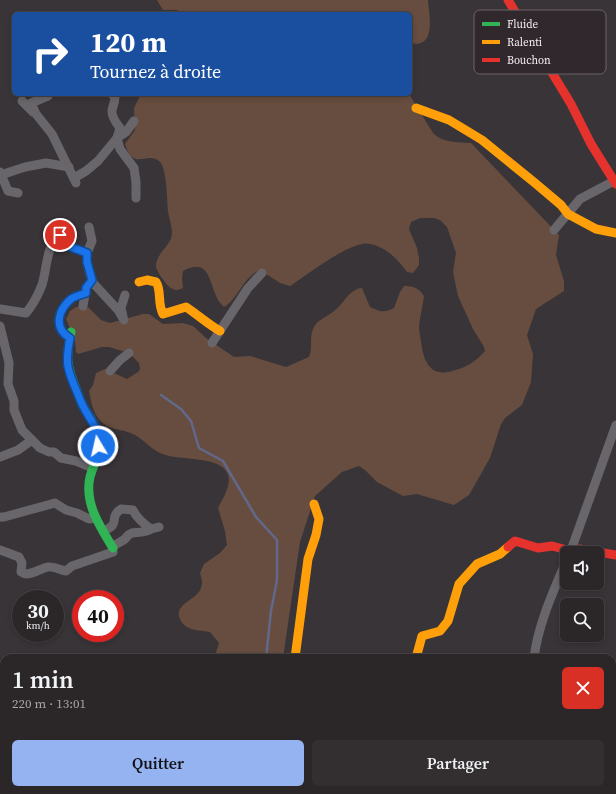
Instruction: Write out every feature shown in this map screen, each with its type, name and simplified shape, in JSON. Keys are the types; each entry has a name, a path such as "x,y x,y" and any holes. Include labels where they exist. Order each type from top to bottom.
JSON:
{"street":[{"path":"508,0 514,10"},
{"path":"553,74 591,144 615,182 580,199 554,230"},
{"path":"36,114 31,102 46,96"},
{"path":"114,96 115,104 111,111 113,118 120,128 117,138 120,149 134,168 136,198"},
{"path":"22,101 36,114 52,134 75,180 98,161 117,138 126,132 134,120"},
{"path":"416,108 453,121 483,141 561,205 568,214 596,229 616,233"},
{"path":"18,193 8,191 1,174 46,163 69,167"},
{"path":"89,227 97,241 87,253 87,262 92,280 118,310 124,320 121,308 125,295"},
{"path":"0,309 26,312 31,307 42,284 50,240 60,235 64,238 68,246 87,253"},
{"path":"212,343 248,288 262,273"},
{"path":"83,306 86,288 92,280"},
{"path":"139,282 153,280 158,284 160,290 159,306 162,314 170,314 186,307 220,331"},
{"path":"86,293 72,298 64,308 59,320 60,329 65,335 70,335 67,353 67,368 99,436 98,456 89,483 90,495 92,509 113,548"},
{"path":"0,326 9,363 8,384 14,402 14,410 22,430 40,448 49,452 54,452 61,458 76,461 93,468"},
{"path":"110,371 129,353"},
{"path":"86,411 92,403"},
{"path":"572,546 616,425"},
{"path":"0,457 18,450 32,440"},
{"path":"0,517 4,518 55,503 66,510 77,513 89,519 96,518"},
{"path":"295,654 308,559 316,535 319,519 314,504"},
{"path":"0,550 19,557 22,563 21,572 24,574 29,574 53,566 58,570 66,570 72,566 113,552 113,548 116,543 124,540 128,536 140,532 146,533 155,528 145,525 143,521 137,518 133,510 122,509 116,513 114,518 115,524 112,528 103,531"},
{"path":"417,654 422,636 440,631 448,621 460,584 477,564 500,554 515,541 538,548 552,546 560,550"},
{"path":"604,553 616,555"},
{"path":"535,654 544,619 560,577"}],"shaded area":[{"path":"157,0 428,0 430,29 428,36 424,41 412,43 412,12 182,12 176,10 163,10"},
{"path":"140,96 410,96 433,133 441,139 471,143 559,235 556,255 564,281 564,291 536,309 527,335 533,354 531,382 522,405 505,418 501,424 490,458 469,495 454,505 417,494 403,496 377,482 359,466 342,472 315,496 300,542 284,654 216,654 219,643 210,632 189,628 182,623 179,614 180,610 199,592 202,584 200,573 204,564 220,553 227,545 225,531 218,508 227,490 229,480 228,475 222,467 208,461 163,454 153,449 133,434 109,427 100,420 94,412 89,391 93,385 96,373 105,369 127,379 138,372 140,369 139,363 129,353 109,347 102,347 78,354 76,352 75,341 66,319 70,311 76,307 83,306 89,308 101,320 110,323 143,314 149,314 163,324 183,323 193,326 206,338 234,357 250,356 286,367 309,357 314,326 336,309 353,291 362,288 370,307 380,311 387,311 394,308 400,292 404,286 407,286 418,289 424,296 419,322 419,332 423,354 433,369 438,372 444,372 466,366 474,362 485,351 484,347 473,329 458,296 453,272 456,253 447,227 440,220 434,218 420,218 411,222 409,229 417,248 419,258 419,265 413,273 407,272 397,260 382,248 372,244 362,244 354,246 335,256 290,286 280,283 260,270 249,277 234,298 224,307 215,293 206,271 201,267 193,267 183,271 183,288 176,290 169,287 156,268 158,257 170,241 172,233 164,170 159,161 149,158 136,159 132,157 125,144 135,130 134,108"}],"waterway":[{"path":"161,395 181,409 191,421 199,448 223,461 256,517 277,540 277,580 271,611 266,654"}],"traffic: fast":[{"path":"71,332 68,349 69,369 82,404 96,428 99,441 97,457 90,477 89,496 98,523 113,548"}],"traffic: slow":[{"path":"416,108 449,120 482,140 561,205 568,214 596,229 616,233"},
{"path":"139,282 147,280 156,282 159,289 160,306 163,314 186,307 220,331"},
{"path":"296,654 308,559 316,535 319,519 314,504"},
{"path":"417,654 422,636 440,631 448,621 459,584 477,564 500,554 508,547"}],"traffic: jam":[{"path":"508,0 514,10"},
{"path":"553,74 571,104 591,144 616,184"},
{"path":"508,547 515,541 538,548 552,546 571,551 580,549 616,555"}],"route":[{"path":"60,235 64,238 68,246 87,253 87,262 92,280 86,288 86,293 72,298 64,308 59,320 60,329 70,338 67,353 67,368 83,406 94,423 99,436 98,446"}]}
